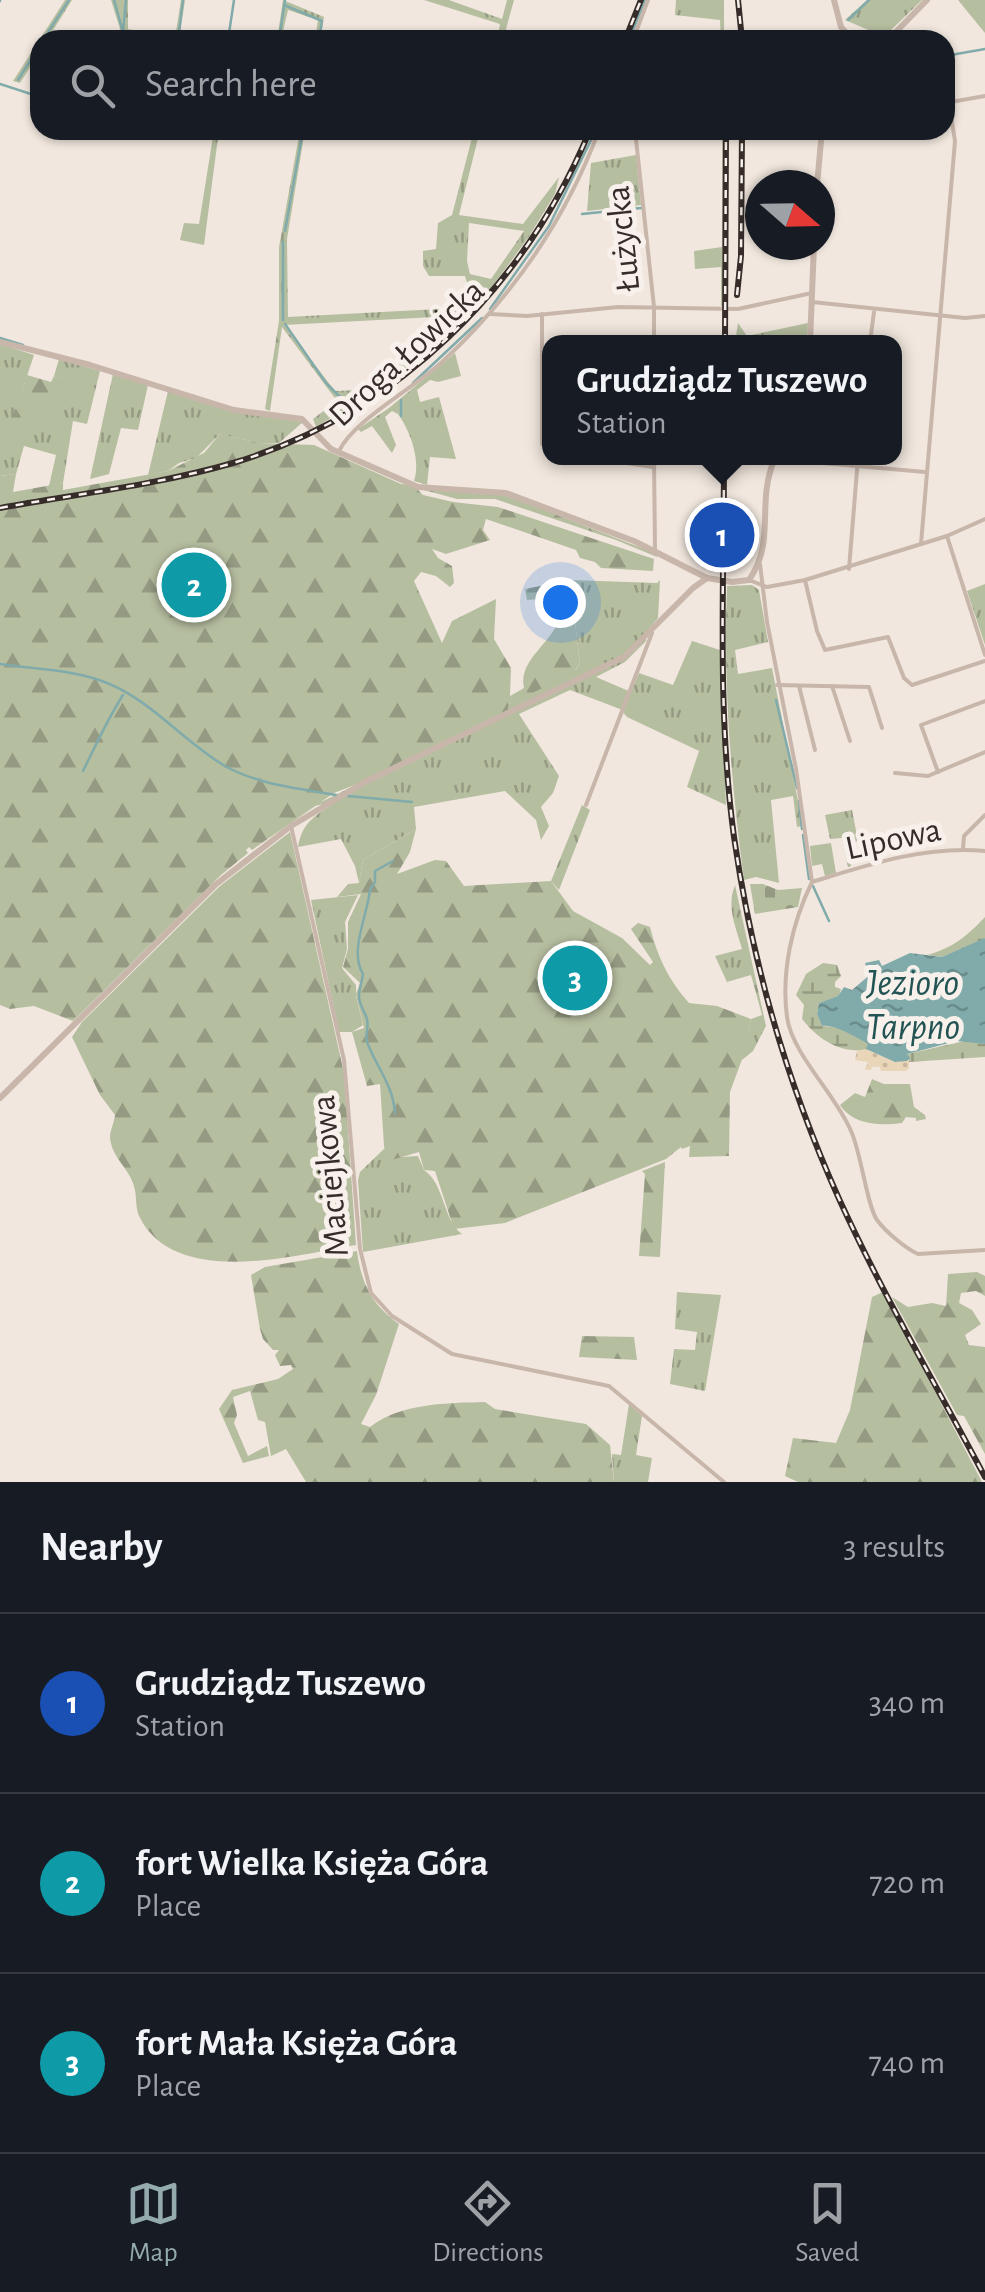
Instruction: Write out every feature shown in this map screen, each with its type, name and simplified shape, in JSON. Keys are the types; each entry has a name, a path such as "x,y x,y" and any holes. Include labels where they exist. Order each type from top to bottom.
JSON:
{"street":[{"path":"637,30 648,0"},
{"path":"834,0 844,30"},
{"path":"898,30 928,0"},
{"path":"955,102 985,96"},
{"name":"Droga Łowicka","path":"0,342 90,365 234,410 302,419 325,446 338,453 354,430 424,378 490,314 562,211 594,140"},
{"name":"Łużycka","path":"636,140 654,335"},
{"path":"818,170 821,140"},
{"path":"922,544 954,140"},
{"path":"810,335 813,260"},
{"path":"490,314 508,317 610,307 738,309 812,293"},
{"path":"812,302 874,311 985,316"},
{"path":"871,335 874,311"},
{"path":"542,314 542,444"},
{"path":"338,453 418,487 506,493 654,550 708,578 749,580 762,586 778,587 849,568 947,536 985,518"},
{"path":"641,465 654,467 654,550"},
{"path":"772,465 764,488 762,586 777,685 796,769 812,882 795,926 787,962 788,1017 794,1040 853,1134 875,1218 918,1254 985,1250"},
{"path":"851,465 927,472"},
{"path":"849,568 857,466"},
{"path":"805,580 825,650 888,638 904,678 912,685 985,658 947,536"},
{"path":"749,580 760,564"},
{"path":"0,1098 215,885 291,826 365,782 612,664 708,578"},
{"path":"586,806 652,628"},
{"path":"777,685 869,687 882,728"},
{"path":"799,685 816,750"},
{"path":"832,686 850,741"},
{"path":"938,772 920,728 923,721 985,701"},
{"path":"895,773 928,776 985,752"},
{"path":"963,849 964,836 985,815"},
{"name":"Maciejkowa","path":"291,826 344,1060 360,1249 371,1292 392,1316 452,1354 609,1386 724,1482"},
{"name":"Lipowa","path":"812,882 920,854 963,849 985,851"}],"green space":[{"path":"65,0 72,0 53,30 46,30"},
{"path":"111,0 128,0 128,29 133,30 120,29"},
{"path":"181,0 185,0 180,30 176,30"},
{"path":"283,0 324,17 322,30 316,30 318,20 288,10 283,30 278,30"},
{"path":"424,0 449,0 502,19 507,0 514,0 506,30 499,30 500,24"},
{"path":"676,0 724,0 724,30 720,30 720,20 675,15"},
{"path":"867,0 922,0 891,30 868,30 845,20"},
{"path":"958,0 985,0 985,33"},
{"path":"30,55 30,68 20,83 13,81"},
{"path":"212,140 218,140 204,245 180,240 184,223 199,224"},
{"path":"298,140 303,140 287,239 288,317 457,308 472,299 465,276 429,276 423,266 423,251 436,249 438,223 452,215 471,140 478,140 459,215 523,224 559,177 555,194 528,238 484,298 391,381 316,427 313,419 337,401 282,327 270,411 265,409 279,321 279,247","holes":["469,223 524,231 491,279 470,274","454,316 406,359 359,390 335,391 284,325"]},
{"path":"724,140 724,306 721,267 695,269 694,251 722,247"},
{"path":"636,155 641,205 587,211 591,163"},
{"path":"808,323 807,335 752,335"},
{"path":"0,344 34,355 22,391 72,382 54,376 59,359 100,371 87,424 73,421 63,483 49,486 56,455 24,446 16,474 0,476"},
{"path":"455,353 461,376 438,382 430,380 417,390 420,402 439,397 456,459 430,457 427,485 414,481 414,447 398,414 392,411 385,417 396,445 392,453 372,426 361,432 358,429"},
{"path":"113,374 148,385 138,430 121,428 109,474 90,479"},
{"path":"27,375 51,382 54,376 72,381 67,401 22,391"},
{"path":"168,391 235,412 303,422 279,443 227,436 225,429 196,458 148,475"},
{"path":"15,409 36,414 28,446 5,441"},
{"path":"225,428 228,436 259,443 314,445 401,484 413,485 423,495 498,507 654,559 653,571 601,568 580,558 576,550 486,519 483,530 490,540 446,554 432,549 452,566 454,583 450,587 436,576 421,572 414,581 442,643 452,621 496,599 494,639 511,668 510,696 524,688 529,662 557,624 550,612 553,598 527,600 525,589 570,580 580,664 570,675 509,704 508,710 334,793 252,850 249,847 248,853 73,1021 34,1006 10,1009 0,1005 0,476 16,474 13,492 63,483 63,490 168,471 204,453"},
{"path":"424,490 506,495 657,557 495,499 457,499"},
{"path":"570,580 660,580 658,618 646,632 646,641 625,662 596,677 631,692 639,673 673,685 692,641 720,650 726,805 687,787 699,751 627,717 620,709 570,690 519,714 559,776 553,793 541,807 549,826 541,840 536,820 505,791 414,807 416,829 363,860 359,883 341,839 298,847 307,825 336,802 313,806 508,710 509,704 576,669 580,664"},
{"path":"985,584 985,645 967,591"},
{"path":"752,585 759,590 768,642 735,650 738,674 772,668 803,826 797,827 793,796 771,800 779,883 756,877 744,880 732,770 727,697 727,586"},
{"path":"582,805 590,810 559,890 551,881"},
{"path":"852,810 858,841 847,844 851,866 848,867 842,838 830,839 825,815"},
{"path":"416,829 410,852 397,874 435,860 446,861 464,886 551,881 573,911 622,938 650,965 653,962 631,929 638,923 650,927 664,967 689,1003 717,1006 751,1019 730,1092 729,1156 689,1157 690,1146 681,1147 666,1159 505,1223 454,1229 435,1171 424,1170 419,1152 388,1161 380,1084 367,1086 352,1032 364,1028 356,994 360,983 343,967 348,922 361,894 337,897 348,884 359,883 363,860"},
{"path":"290,832 344,1073 356,1245 270,1259 207,1260 179,1253 156,1239 139,1216 132,1180 111,1144 115,1115 100,1095 72,1037 82,1022 220,886"},
{"path":"831,843 836,873 825,876 822,864 812,866 810,846"},
{"path":"750,884 778,890 802,888 798,907 755,914"},
{"path":"735,885 766,1026 753,1051 742,1060 751,1019 762,1015 751,975 727,982 715,956 742,949 732,909"},
{"path":"358,895 345,922 347,949 342,968 356,985 363,1025 352,1032 339,1032 311,900"},
{"path":"985,917 985,938 981,941 942,957 927,955 958,941"},
{"path":"823,963 837,965 841,976 835,987 841,989 839,996 819,1003 817,1014 822,1026 858,1038 869,1044 867,1050 830,1044 802,1019 804,1005 796,995 806,974"},
{"path":"969,1040 985,1044 985,1057 909,1062 907,1054"},
{"path":"872,1079 884,1084 910,1084 914,1107 926,1119 906,1117 902,1123 868,1123 845,1112 840,1105 855,1093 865,1097"},
{"path":"385,1148 402,1157 418,1156 462,1234 363,1252 358,1180 360,1172"},
{"path":"665,1162 660,1257 639,1256 645,1174 642,1171"},
{"path":"357,1251 369,1292 399,1324 376,1395 361,1424 370,1427 396,1413 425,1406 485,1402 495,1409 586,1424 610,1445 614,1482 306,1482 286,1449 271,1456 265,1422 258,1420 250,1391 233,1397 237,1415 234,1423 248,1456 267,1446 269,1456 243,1463 219,1409 232,1390 278,1379 293,1369 291,1365 280,1366 275,1355 279,1350 273,1350 263,1339 251,1275 265,1267"},
{"path":"977,1272 985,1276 985,1296 976,1291 961,1293 959,1303 972,1310 981,1324 965,1335 969,1345 985,1347 985,1454 964,1416 957,1415 892,1297 908,1307 932,1303 946,1306 948,1274"},
{"path":"677,1292 721,1295 705,1391 670,1384 674,1349 695,1350 697,1332 675,1329"},
{"path":"883,1292 982,1482 798,1482 785,1476 793,1438 836,1443 850,1410 872,1297"},
{"path":"582,1336 634,1337 637,1360 579,1357"},
{"path":"629,1404 642,1416 636,1455 652,1458 648,1482 614,1482 612,1454 621,1455"}],"sand":[{"path":"865,1049 895,1062 909,1060 909,1068 865,1070 868,1062 855,1060 857,1051"}],"water":[{"name":"Jezioro Tarpno","path":"985,938 985,1044 957,1041 907,1054 907,1061 895,1062 866,1049 868,1044 850,1034 822,1026 817,1014 819,1003 838,996 844,987 852,990 879,967 878,964 867,969 865,963 879,960 882,966 910,953 942,957"}],"waterway":[{"path":"50,30 69,0"},
{"path":"114,0 122,30"},
{"path":"123,30 126,0"},
{"path":"179,30 183,0"},
{"path":"230,30 234,0"},
{"path":"280,30 285,0"},
{"path":"633,30 645,0"},
{"path":"848,20 869,0"},
{"path":"284,5 322,21 321,30"},
{"path":"955,54 985,49"},
{"path":"18,80 30,61"},
{"path":"0,84 30,94"},
{"path":"285,231 301,140"},
{"path":"490,309 549,226 591,140"},
{"path":"582,214 641,208"},
{"path":"283,242 283,320"},
{"path":"413,383 482,318"},
{"path":"285,324 326,383 343,400"},
{"path":"0,338 23,345"},
{"path":"401,400 401,416"},
{"path":"0,664 62,671 117,687 225,766 251,778 336,795"},
{"path":"83,771 123,695"},
{"path":"776,700 797,788"},
{"path":"348,796 412,802"},
{"path":"799,801 802,829"},
{"path":"803,835 809,879"},
{"path":"393,861 375,871 358,955 363,974 359,1000 367,1019 367,1042 388,1085 395,1113"},
{"path":"813,886 829,921"}],"railway":[{"path":"629,30 641,0"},
{"path":"738,0 741,30"},
{"path":"0,508 204,471 293,441 349,412 401,378 449,337 492,291 530,241 563,187 585,140"},
{"path":"725,335 726,140"},
{"path":"737,295 742,140"},
{"path":"724,465 725,743 734,837 762,977 788,1069 840,1201 985,1477"}],"place":[{"name":"Grudziądz Tuszewo","path":"722,535"},
{"name":"fort Wielka Księża Góra","path":"194,585"},
{"name":"fort Mała Księża Góra","path":"575,978"}]}
